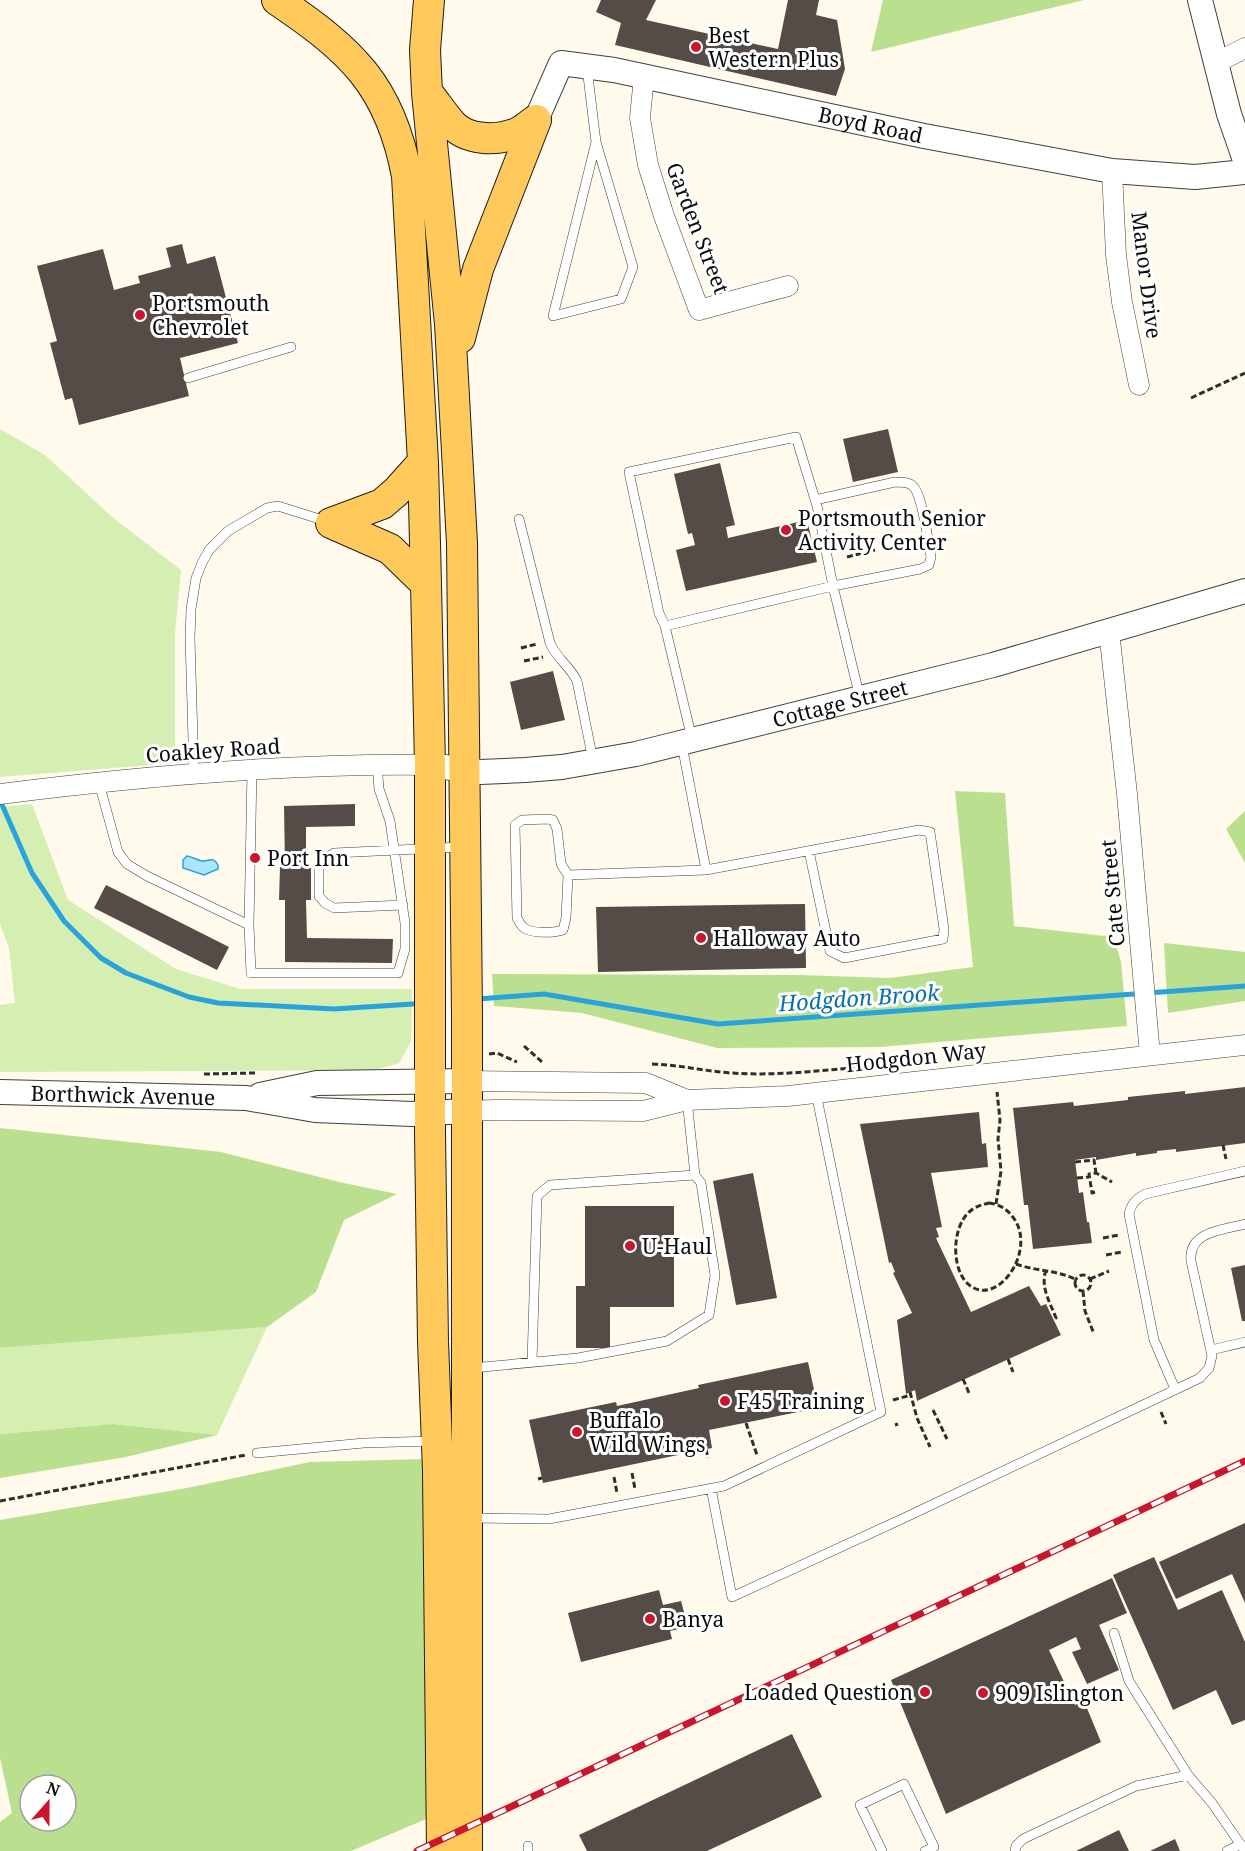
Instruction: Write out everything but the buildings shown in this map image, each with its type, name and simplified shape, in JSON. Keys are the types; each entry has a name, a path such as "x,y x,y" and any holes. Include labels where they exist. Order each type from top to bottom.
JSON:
{"main road":[{"path":"277,0 340,47 354,61 378,93 398,136 407,176 423,462 430,765 430,1113 442,1851"},
{"path":"429,0 425,50 427,93 450,324 462,543 466,1082 467,1851"},
{"path":"427,93 452,124 466,134 483,139 502,138 519,132 537,120"},
{"path":"453,383 461,329 478,268 537,120"},
{"path":"331,522 382,504 423,462"},
{"path":"331,522 390,549 426,584"}],"street":[{"path":"1200,0 1215,63 1245,160"},
{"path":"1215,63 1245,48"},
{"name":"Boyd Road","path":"537,120 561,63 644,76 924,136 1112,171 1195,177 1245,172"},
{"name":"Garden Street","path":"644,76 640,118 648,165 664,216 699,310 788,286"},
{"name":"Manor Drive","path":"1112,171 1116,255 1122,302 1139,385"},
{"name":"Cottage Street","path":"430,765 480,772 525,770 594,762 993,665 1245,591"},
{"name":"Cate Street","path":"1109,631 1150,1055"},
{"name":"Coakley Road","path":"0,794 252,770 377,764 430,765"},
{"path":"1150,1055 1245,1045"},
{"name":"Hodgdon Way","path":"466,1111 643,1111 687,1100 788,1096 1150,1055"},
{"name":"Borthwick Avenue","path":"246,1098 317,1083 466,1082"},
{"name":"Hodgdon Way","path":"466,1082 646,1083 687,1100"},
{"name":"Borthwick Avenue","path":"0,1092 246,1098 315,1110 430,1113 466,1111"}],"lane":[{"path":"587,66 596,142 633,267 621,299 553,316 596,142"},
{"path":"188,378 291,347"},
{"path":"706,870 687,741 665,626 660,613 629,472 796,436 815,500 860,698"},
{"path":"665,626 833,586 920,569 929,565 931,557 920,499 913,486 895,482 815,500"},
{"path":"194,775 191,609 196,578 209,550 228,531 267,508 278,506 331,522"},
{"path":"519,519 553,651 573,671 577,681 594,762"},
{"path":"252,770 249,925 251,973 398,973 405,949 404,905 390,822 379,789 377,764"},
{"path":"99,783 118,852 127,864 249,925"},
{"path":"522,820 553,820 557,830 561,864 568,875 566,918 563,930 558,932 529,931 522,927 518,918 515,825 522,820"},
{"path":"568,875 706,870 919,830 930,832 944,929 943,939 844,958 830,951 809,851"},
{"path":"404,905 334,908 319,896 319,868 324,859 334,853 465,847"},
{"path":"467,1518 549,1519 724,1486 881,1412 816,1093"},
{"path":"467,1368 578,1358 667,1341 709,1315 715,1275 701,1183 695,1175 687,1100"},
{"path":"1175,1389 1154,1340 1129,1214 1130,1208 1134,1201 1145,1194 1245,1171"},
{"path":"532,1362 537,1196 550,1185 695,1175"},
{"path":"711,1488 732,1597 1175,1389 1205,1374 1211,1362 1211,1350 1191,1261 1192,1248 1195,1242 1205,1234 1245,1224"},
{"path":"1211,1350 1245,1342"},
{"path":"257,1454 364,1443 437,1441"},
{"path":"1114,1633 1129,1681 1188,1774 1212,1803 1243,1848 1227,1851"},
{"path":"1016,1851 1016,1846 1023,1839 1136,1786 1188,1774"},
{"path":"882,1851 860,1805 903,1784 934,1846 926,1851"}],"path":[{"path":"1191,398 1245,373"},
{"path":"847,557 875,550"},
{"path":"524,661 543,657 553,651"},
{"path":"524,1046 543,1063 535,1063"},
{"path":"497,1053 518,1062 526,1062"},
{"path":"643,1064 677,1065 729,1073 762,1074 866,1066"},
{"path":"195,1074 263,1073"},
{"path":"996,1085 1000,1119 998,1139 1001,1171 996,1204"},
{"path":"1223,1145 1226,1159"},
{"path":"1076,1162 1094,1160 1096,1173"},
{"path":"1077,1178 1089,1177 1089,1174 1096,1173 1112,1182"},
{"path":"1089,1177 1092,1193 1095,1192"},
{"path":"996,1204 1011,1214 1020,1229 1022,1247 1012,1273 1005,1280 985,1290 968,1284 961,1272 956,1253 957,1239 963,1219 968,1213 981,1205 996,1204"},
{"path":"1102,1238 1121,1234"},
{"path":"1106,1255 1125,1251"},
{"path":"1016,1263 1026,1268 1061,1273 1075,1279"},
{"path":"1046,1270 1043,1282 1056,1318 1053,1319"},
{"path":"1090,1279 1109,1271"},
{"path":"1075,1279 1083,1274 1090,1279"},
{"path":"1075,1279 1075,1287 1083,1291"},
{"path":"1083,1291 1090,1287 1090,1279"},
{"path":"1083,1291 1085,1311 1094,1334"},
{"path":"1008,1359 1013,1372"},
{"path":"963,1379 969,1393"},
{"path":"890,1400 911,1394 916,1418 930,1447"},
{"path":"1159,1409 1166,1424"},
{"path":"933,1410 947,1439"},
{"path":"746,1423 759,1458"},
{"path":"706,1449 708,1458"},
{"path":"0,1501 257,1454"},
{"path":"632,1473 635,1492"},
{"path":"614,1477 617,1495"}],"green space":[{"path":"883,0 1084,0 871,52"},
{"path":"0,429 45,455 112,517 181,570 175,633 175,763 0,777"},
{"path":"955,791 1005,793 1014,926 1114,937 1121,962 1127,1026 880,1047 717,1048 582,1013 494,1006 492,974 801,975 890,978 973,967"},
{"path":"32,804 68,900 176,969 240,989 412,989 411,1041 399,1063 375,1070 0,1072 0,1005 15,1003 9,948 0,924 0,807"},
{"path":"1245,811 1245,863 1226,829"},
{"path":"1164,943 1245,952 1245,1001 1168,1013"},
{"path":"0,1128 221,1152 397,1194 344,1220 316,1292 267,1327 0,1348"},
{"path":"267,1327 217,1435 113,1424 0,1434 0,1348"},
{"path":"113,1424 217,1435 126,1457 0,1478 0,1434"},
{"path":"425,1459 426,1819 351,1851 0,1851 0,1822 12,1813 0,1758 0,1520 187,1488 310,1462"}],"water":[{"path":"187,856 202,861 213,860 218,865 218,869 204,875 183,868 183,860"}],"waterway":[{"name":"Hodgdon Brook","path":"0,800 32,873 64,921 101,958 126,973 189,997 218,1003 334,1009 413,1004"},
{"name":"Hodgdon Brook","path":"478,999 544,994 718,1024 1245,986"}],"railway":[{"path":"417,1851 1245,1461"}],"place":[{"name":"Best Western Plus","path":"696,47"},
{"name":"Portsmouth Chevrolet","path":"140,315"},
{"name":"Portsmouth Senior Activity Center","path":"786,530"},
{"name":"Port Inn","path":"255,858"},
{"name":"Halloway Auto","path":"701,938"},
{"name":"U-Haul","path":"630,1246"},
{"name":"F45 Training","path":"725,1401"},
{"name":"Buffalo Wild Wings","path":"577,1432"},
{"name":"Banya","path":"650,1619"},
{"name":"Loaded Question","path":"925,1692"},
{"name":"909 Islington","path":"983,1693"}]}
